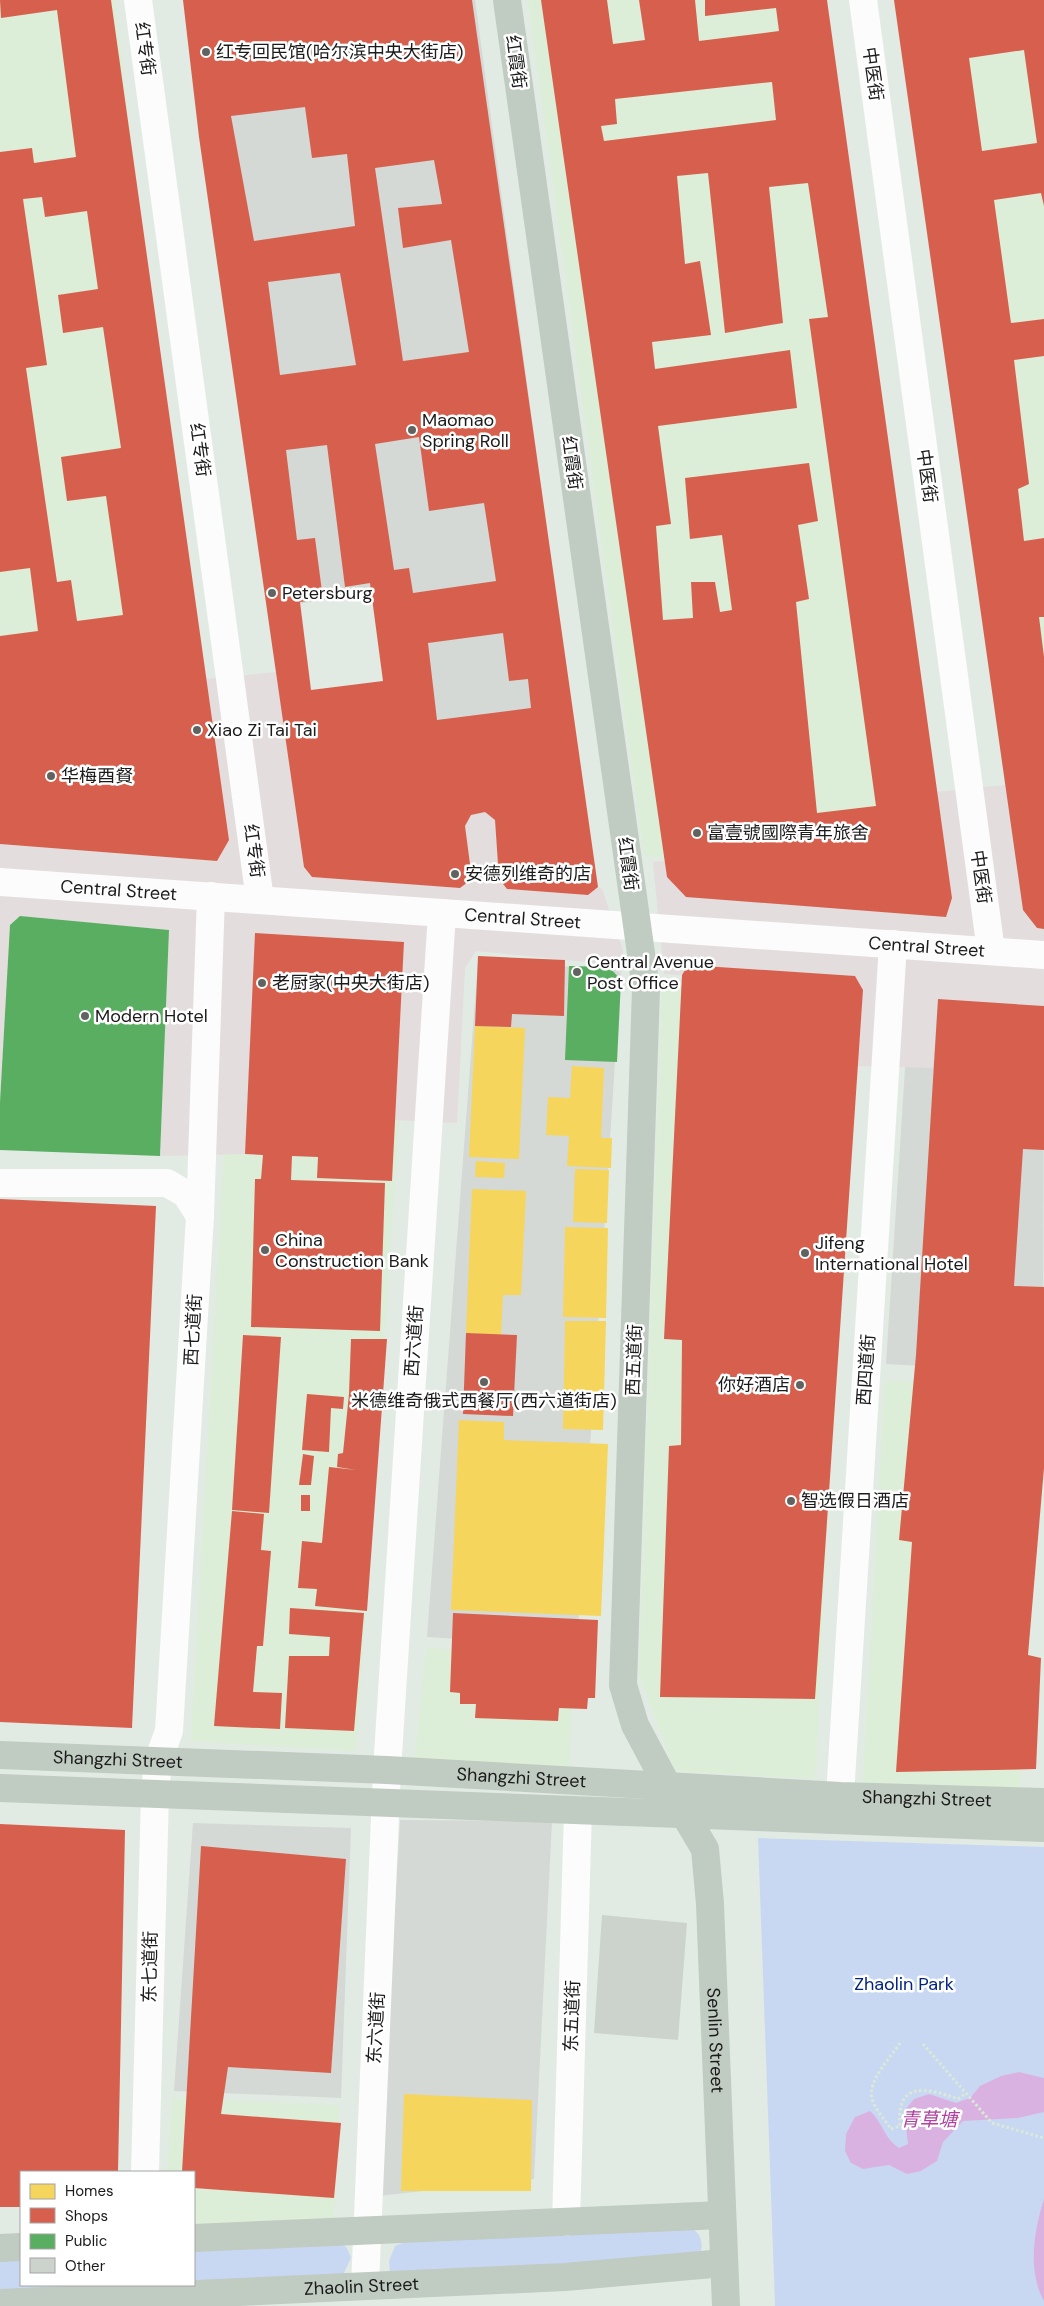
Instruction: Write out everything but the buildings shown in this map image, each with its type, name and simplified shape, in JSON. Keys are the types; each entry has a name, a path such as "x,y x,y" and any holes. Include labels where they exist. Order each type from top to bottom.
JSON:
{"main road":[{"name":"红霞街","path":"508,0 637,926"},
{"name":"西五道街","path":"637,926 646,989 623,1684 635,1725 667,1785"},
{"name":"Shangzhi Street","path":"0,1755 387,1770 580,1783 667,1785 840,1796 1044,1802"},
{"name":"Senlin Street","path":"667,1785 706,1849 710,1904 726,2306"},
{"name":"Shangzhi Street","path":"0,1788 1044,1828"},
{"path":"195,2238 366,2229 722,2215"},
{"path":"0,2248 20,2247"},
{"name":"Zhaolin Street","path":"0,2303 143,2291 365,2286 565,2277 724,2263"}],"street":[{"name":"红专街","path":"138,0 260,900"},
{"name":"中医街","path":"863,0 991,951"},
{"name":"Central Street","path":"0,882 1044,955"},
{"name":"西七道街","path":"158,1761 169,1731 200,1216 211,896"},
{"name":"西六道街","path":"387,1770 442,913"},
{"name":"西四道街","path":"840,1796 892,944"},
{"path":"0,1182 167,1183 186,1194 200,1216"},
{"name":"东七道街","path":"145,2171 155,1794 158,1761"},
{"name":"东六道街","path":"365,2286 387,1770"},
{"name":"东五道街","path":"566,2222 578,1810"}],"path":[{"path":"900,2043 881,2070 871,2090 873,2100 891,2129 900,2126 899,2115 903,2099 912,2090 921,2089 958,2099 967,2095"},
{"path":"922,2044 992,2123 1044,2138"}],"shaded area":[{"path":"0,0 115,0 212,832 0,821"},
{"path":"186,0 475,0 579,767 436,786 409,588 269,608"},
{"path":"528,0 822,0 928,879 644,856"},
{"path":"899,0 1044,0 1044,864"},
{"path":"276,672 304,867 312,877 460,888 472,879 465,826 471,815 485,812 495,820 499,879 507,889 587,895 598,887 602,889 623,950 621,975 608,964 476,951 465,968 457,1123 395,1120 404,942 256,933 245,1154 160,1156 169,930 20,916 10,925 0,1102 0,844 217,861 229,840 206,679"},
{"path":"1005,785 1023,910 1037,928 1044,929 1044,1006 938,999 933,1068 857,1066 863,991 855,976 688,965 682,975 664,974 653,862 665,861 945,917 952,898 937,792"},
{"path":"236,936 411,949 356,1751 191,1741"},
{"path":"478,961 621,970 577,1647 427,1637"},
{"path":"662,981 853,988 815,1779 675,1771 639,1674"},
{"path":"909,1007 1044,1016 1043,1373 886,1364"},
{"path":"885,1381 1042,1386 1020,1788 863,1783"},
{"path":"426,1648 575,1655 569,1768 415,1759"},
{"path":"400,1820 552,1821 534,2179 378,2196"},
{"path":"193,1823 351,1828 341,2098 174,2091"},
{"path":"172,2098 339,2105 334,2221 195,2226 195,2171 167,2171"}],"green space":[{"name":"Zhaolin Park","path":"758,1838 1044,1847 1044,2306 775,2306"},
{"path":"688,2225 699,2235 702,2246 700,2256 390,2274 389,2261 395,2246 405,2242"},
{"path":"341,2243 347,2248 351,2258 343,2275 195,2283 195,2248"},
{"path":"20,2255 20,2286 103,2286 0,2293 0,2257"}],"water":[{"name":"青草塘","path":"1019,2072 1044,2078 1044,2112 1018,2118 963,2121 943,2142 937,2161 921,2171 907,2174 889,2165 863,2169 851,2163 845,2151 846,2134 855,2117 870,2111 890,2140 899,2148 908,2144 904,2111 914,2099 929,2094 956,2103 970,2098 980,2086 1001,2076"},
{"path":"1044,2199 1044,2301 1035,2277 1034,2250 1037,2224"}],"place":[{"name":"红专回民馆(哈尔滨中央大街店)","path":"206,52"},
{"name":"Maomao Spring Roll","path":"412,430"},
{"name":"Petersburg","path":"272,593"},
{"name":"Xiao Zi Tai Tai","path":"197,730"},
{"name":"华梅酉䝳","path":"51,776"},
{"name":"富壹號國際青年旅舍","path":"697,833"},
{"name":"安德列维奇的店","path":"455,874"},
{"name":"Central Avenue Post Office","path":"577,972"},
{"name":"老厨家(中央大街店)","path":"262,983"},
{"name":"Modern Hotel","path":"85,1016"},
{"name":"China Construction Bank","path":"265,1250"},
{"name":"Jifeng International Hotel","path":"805,1253"},
{"name":"米德维奇俄式西餐厅(西六道街店)","path":"484,1382"},
{"name":"你好酒店","path":"800,1385"},
{"name":"智选假日酒店","path":"791,1501"}]}
